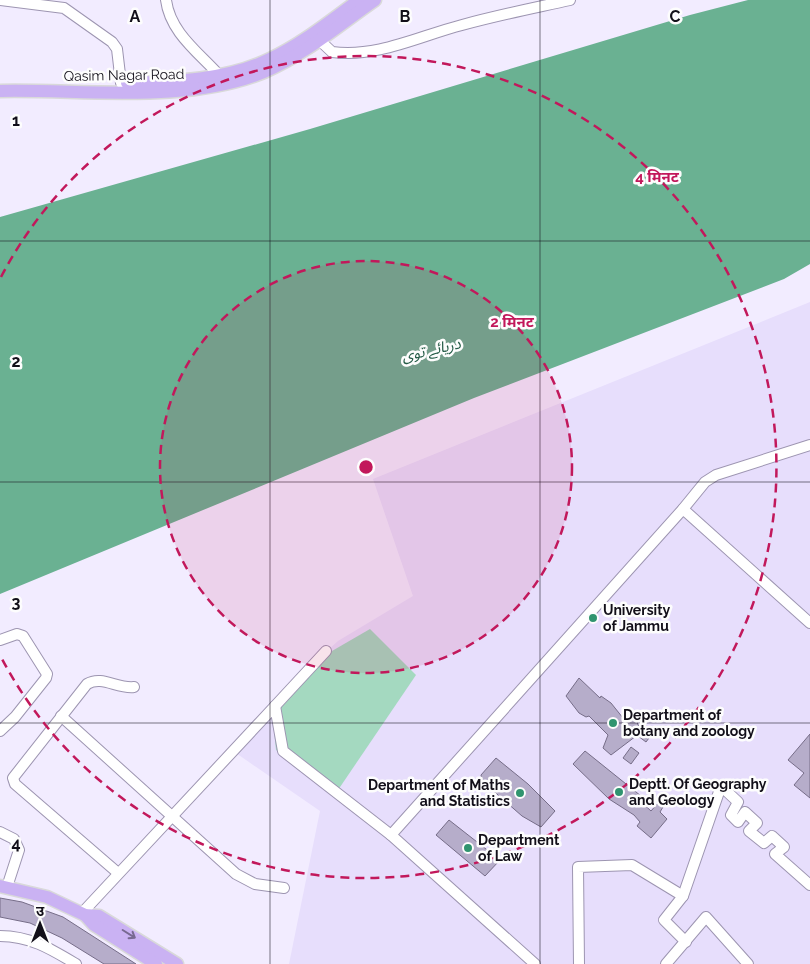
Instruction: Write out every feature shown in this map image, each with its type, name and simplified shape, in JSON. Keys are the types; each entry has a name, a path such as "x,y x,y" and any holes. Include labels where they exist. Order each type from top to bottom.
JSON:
{"main road":[{"name":"Qasim Nagar Road","path":"0,91 153,92 192,89 263,72 293,57 359,0"},
{"name":"Qasim Nagar Road","path":"0,83 163,82 218,74 269,60 316,36 375,0"},
{"path":"3,887 47,897 84,914 99,916 177,964"},
{"path":"84,914 94,925 156,964"}],"street":[{"path":"0,0 57,6 73,13 117,49 121,83"},
{"path":"166,0 173,24 187,42 218,74"},
{"path":"316,36 332,52 342,53 394,47 462,24 570,0"},
{"path":"391,836 705,482 716,474 810,445"},
{"path":"683,509 810,623"},
{"path":"0,640 17,634 24,636 47,674 46,678 15,718 0,731"},
{"path":"84,914 118,873 326,651"},
{"path":"118,873 13,781 19,768 82,689 91,681 102,680 122,688 134,687"},
{"path":"276,706 283,751 391,836 535,964"},
{"path":"61,716 171,817 244,879 262,886 284,888"},
{"path":"686,942 664,920 683,896 721,786 738,802 731,815 738,822 745,812 757,823 749,831 764,843 772,836 784,846 775,854 810,885"},
{"path":"0,832 14,839 19,850 3,887"},
{"path":"579,964 578,867 632,865 683,896"},
{"path":"666,964 706,916 748,964"},
{"path":"0,936 24,938 37,942 76,964"}],"shaded area":[{"name":"University of Jammu","path":"810,302 810,964 289,964 320,811 230,749 266,707 338,641 413,596 373,479"},
{"path":"370,629 416,675 336,793 276,750 272,711 332,651"}],"water":[{"name":"دریائے توی","path":"748,0 810,0 810,264 784,279 474,398 0,594 0,217 310,129 690,15"}],"building":[{"name":"Department of botany and zoology","path":"579,678 600,698 601,696 611,703 623,718 630,714 636,718 638,725 652,734 646,742 638,736 640,733 611,755 603,748 608,735 589,716 586,717 579,713 566,696"},
{"path":"810,734 810,798 794,785 804,773 788,760"},
{"path":"631,747 639,753 631,764 623,758"},
{"name":"Deptt. Of Geography and Geology","path":"585,751 641,796 638,799 651,811 658,803 663,807 660,812 667,819 651,838 637,826 640,822 634,815 609,799 573,764"},
{"name":"Department of Maths and Statistics","path":"496,758 528,784 555,811 541,827 522,816 482,781 481,775"},
{"name":"Department of Law","path":"449,820 500,860 485,876 436,835"},
{"path":"0,898 22,902 63,917 136,964 104,964 62,938 30,923 0,917"}],"place":[{"name":"University of Jammu","path":"593,618"},
{"name":"Department of botany and zoology","path":"613,723"},
{"name":"Deptt. Of Geography and Geology","path":"619,792"},
{"name":"Department of Maths and Statistics","path":"520,793"},
{"name":"Department of Law","path":"468,848"}]}
